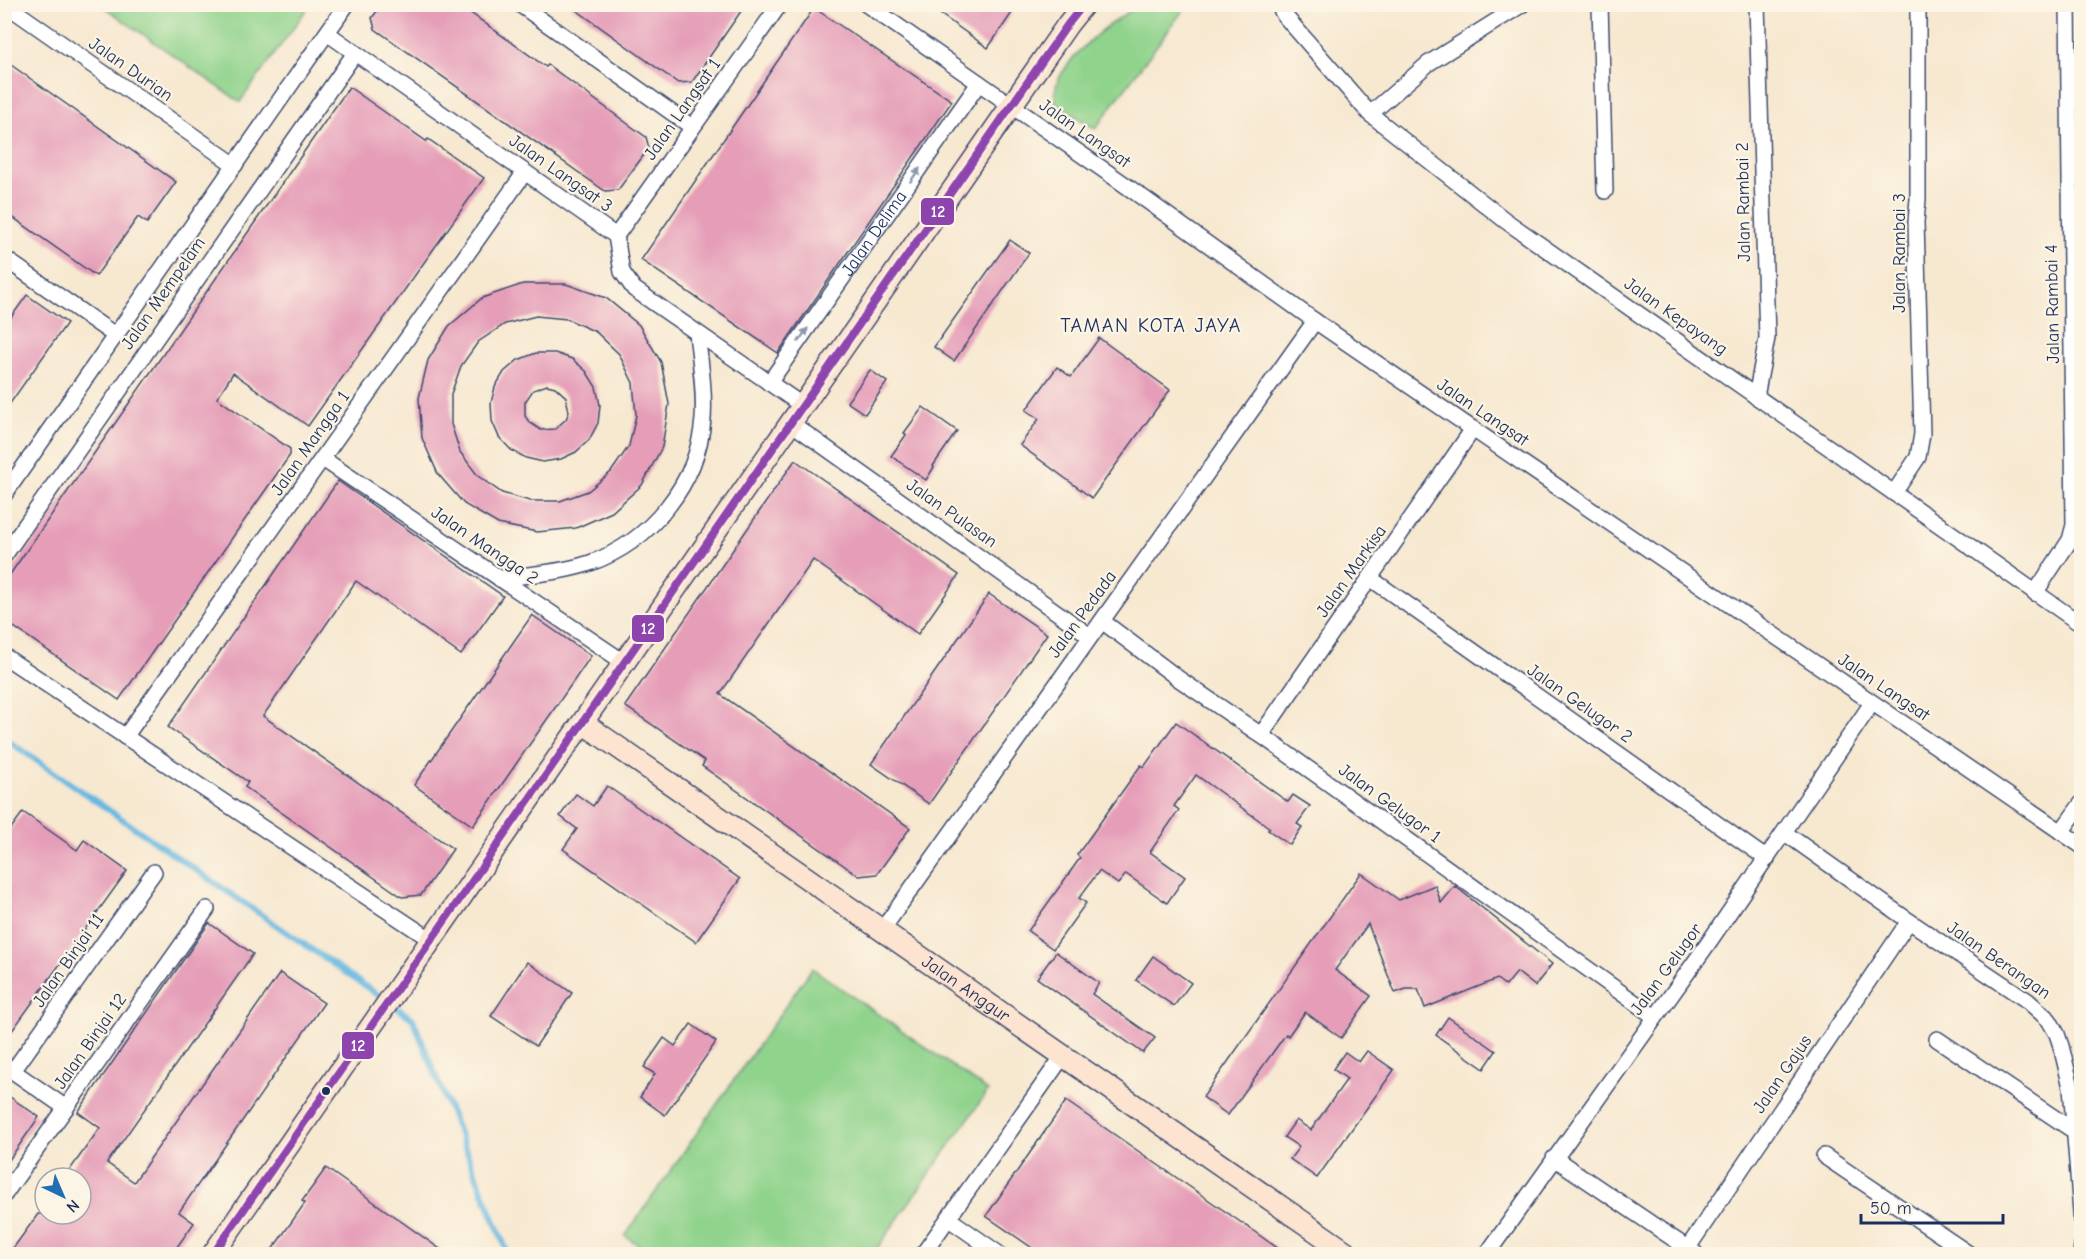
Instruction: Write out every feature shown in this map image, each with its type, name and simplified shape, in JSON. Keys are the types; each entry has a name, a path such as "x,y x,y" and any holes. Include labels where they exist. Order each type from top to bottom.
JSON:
{"street":[{"name":"Jalan Durian","path":"5,4 235,165"},
{"name":"Jalan Mempelam","path":"4,495 347,4"},
{"path":"519,4 692,127"},
{"name":"Jalan Langsat 1","path":"616,236 780,4"},
{"name":"Jalan Langsat","path":"866,4 1315,321 2082,846"},
{"path":"213,1254 433,941 1011,105 1084,4"},
{"name":"Jalan Kepayang","path":"1278,4 1284,15 1370,114 1506,221 2082,625"},
{"path":"1370,114 1429,63 1522,4"},
{"path":"1600,4 1605,191"},
{"name":"Jalan Rambai 2","path":"1756,397 1767,338 1757,4"},
{"name":"Jalan Rambai 3","path":"1894,494 1918,457 1922,434 1916,222 1918,4"},
{"name":"Jalan Rambai 4","path":"2036,593 2070,540 2074,525 2068,4"},
{"name":"Jalan Langsat 3","path":"327,33 616,236 622,272 634,289 770,382 797,415"},
{"name":"Jalan Mempelam","path":"4,556 355,53"},
{"name":"Jalan Delima","path":"770,382 979,83"},
{"name":"Jalan Mangga 1","path":"125,737 525,172"},
{"path":"4,258 116,336"},
{"name":"Jalan Pedada","path":"882,930 1315,321"},
{"path":"500,579 563,570 591,563 625,546 651,526 669,507 685,480 696,454 703,422 704,395 698,333"},
{"name":"Jalan Pulasan","path":"797,415 1090,636"},
{"name":"Jalan Markisa","path":"1261,735 1473,429"},
{"name":"Jalan Mangga 2","path":"323,459 625,663"},
{"name":"Jalan Gelugor 2","path":"1370,578 1767,859"},
{"name":"Jalan Gelugor 1","path":"1102,621 1179,679 1261,735 1655,1017"},
{"path":"4,656 433,941"},
{"name":"Jalan Gelugor","path":"1487,1254 1767,859 1872,703"},
{"name":"Jalan Anggur","path":"583,723 1349,1254"},
{"path":"2061,832 2082,803"},
{"name":"Jalan Berangan","path":"1785,833 1909,921 2028,1001 2049,1020 2059,1040 2071,1087 2082,1225"},
{"name":"Jalan Binjai 11","path":"9,1068 154,872"},
{"name":"Jalan Binjai 12","path":"4,1195 207,909"},
{"name":"Jalan Gajus","path":"1691,1252 1909,921"},
{"path":"1937,1039 2074,1131"},
{"path":"923,1254 1063,1056"},
{"path":"9,1068 66,1108"},
{"path":"1824,1156 1969,1254"},
{"path":"1554,1158 1691,1252"},
{"path":"949,1219 999,1254"},
{"path":"2081,1254 2082,1246"}],"green space":[{"path":"101,5 310,5 240,102"},
{"path":"1140,5 1187,5 1095,129 1055,103 1057,82 1074,57 1094,37"},
{"path":"812,968 988,1091 873,1254 652,1254 625,1236"}],"building":[{"path":"382,4 458,4 546,67 548,65 646,137 649,148 618,190 605,191 375,29 372,18"},
{"path":"568,4 746,4 692,82 678,83"},
{"path":"926,4 1018,4 988,48"},
{"path":"814,8 952,101 778,353 641,260"},
{"path":"4,60 176,182 147,223 138,217 96,276 4,211"},
{"path":"349,87 484,178 308,426 233,373 217,398 290,449 290,455 119,700 4,620 4,583"},
{"path":"1010,240 1029,253 954,361 934,347"},
{"path":"523,284 566,284 606,298 639,325 661,362 669,404 662,447 642,485 612,512 576,528 537,532 498,524 464,504 438,474 422,438 419,398 428,360 449,326 482,298","holes":["536,316 567,319 596,332 619,354 633,383 636,415 629,446 611,472 588,491 560,501 530,501 502,493 478,476 460,452 451,424 451,394 461,366 478,342 505,324"]},
{"path":"27,295 67,323 4,412 4,327"},
{"path":"1099,338 1170,390 1092,498 1020,445 1039,419 1026,410 1057,367 1071,377"},
{"path":"536,353 555,353 572,359 586,371 596,387 600,405 598,423 589,440 576,452 561,459 543,462 526,458 511,450 499,437 492,421 491,403 495,387 504,372 518,360","holes":["547,385 555,387 566,397 569,412 566,419 555,429 541,430 529,422 525,416 525,402 533,390"]},
{"path":"870,370 887,382 865,414 847,402"},
{"path":"923,407 957,431 926,480 891,456"},
{"path":"795,460 959,575 918,634 813,560 720,694 910,828 877,874 859,876 702,766 705,761 625,706"},
{"path":"338,481 503,596 461,655 356,581 263,716 453,849 421,895 402,897 245,787 248,782 168,727"},
{"path":"989,594 1047,634 929,804 871,764"},
{"path":"532,615 591,656 473,826 414,785"},
{"path":"1176,722 1288,802 1293,795 1310,806 1297,824 1302,827 1290,845 1196,775 1174,806 1179,810 1150,852 1185,877 1167,903 1126,874 1118,884 1099,871 1079,898 1086,903 1053,949 1028,931 1080,858 1077,855 1141,765 1144,767"},
{"path":"607,786 740,879 696,942 563,849 577,829 560,816 576,794 593,806"},
{"path":"23,812 77,850 84,840 127,871 4,1042 4,838"},
{"path":"1361,873 1399,900 1435,885 1441,903 1455,886 1552,964 1535,986 1517,972 1506,986 1497,979 1425,1008 1418,989 1406,989 1395,993 1368,924 1335,970 1371,996 1341,1038 1305,1012 1288,1036 1286,1034 1228,1115 1203,1097"},
{"path":"209,923 253,954 107,1163 134,1182 280,973 324,1003 179,1212 194,1223 172,1254 9,1254 33,1221 33,1226 93,1226 93,1166 73,1166 100,1128 78,1112"},
{"path":"1056,952 1099,983 1092,994 1155,1038 1143,1053 1037,978"},
{"path":"1153,956 1191,983 1174,1006 1136,980"},
{"path":"527,962 572,993 536,1046 491,1016"},
{"path":"1448,1017 1496,1051 1484,1069 1436,1035"},
{"path":"691,1024 716,1042 665,1115 640,1097 655,1074 644,1067 664,1038 675,1046"},
{"path":"1367,1051 1394,1070 1317,1178 1290,1159 1299,1147 1284,1137 1296,1120 1311,1130 1347,1079 1333,1069 1345,1052 1359,1062"},
{"path":"4,1093 39,1117 4,1167"},
{"path":"1066,1101 1286,1254 1041,1254 986,1216"},
{"path":"326,1168 447,1254 269,1254 305,1203 302,1201"}],"waterway":[{"path":"4,738 413,1019 508,1254"}],"transit line":[{"name":"12","path":"213,1254 1084,4"}],"district":[{"name":"TAMAN KOTA JAYA","path":"1151,325"}]}
